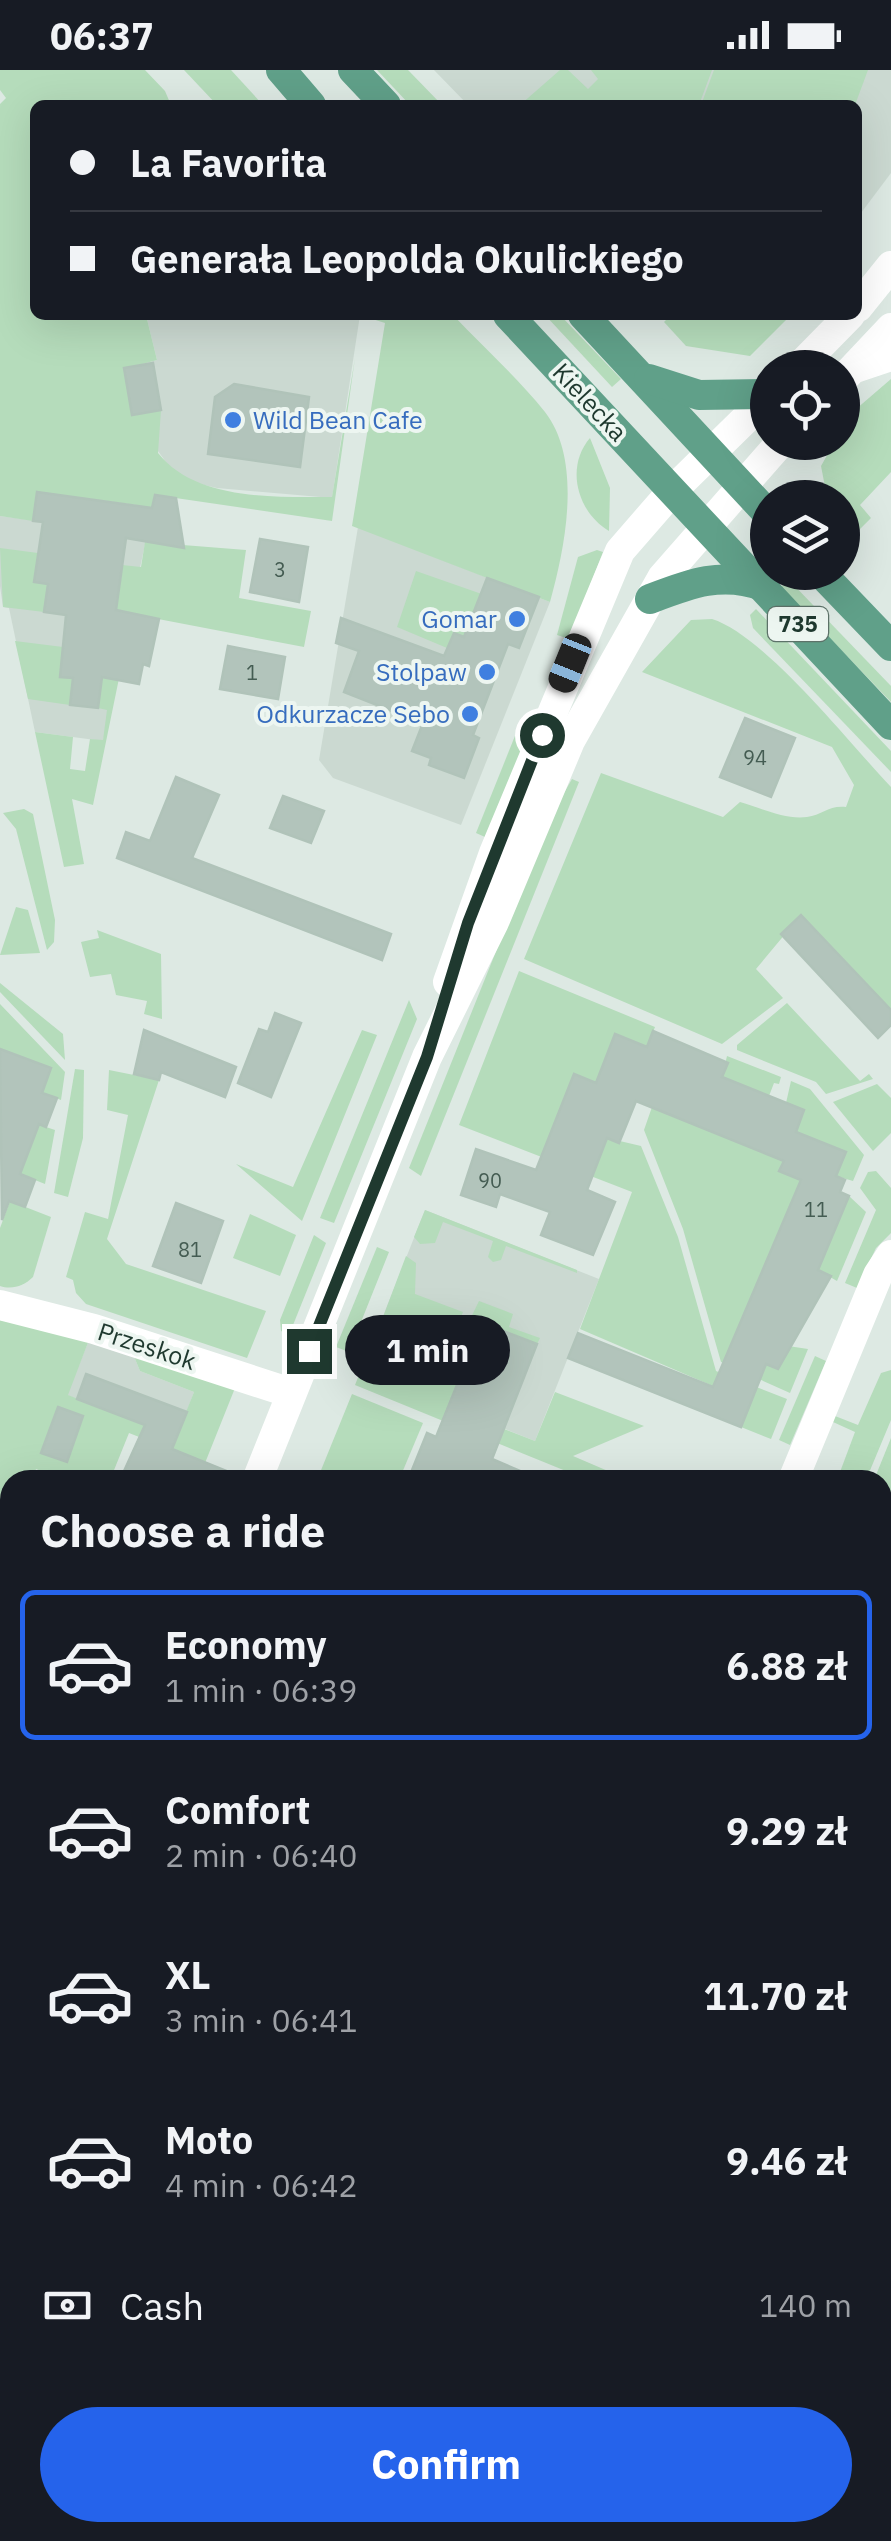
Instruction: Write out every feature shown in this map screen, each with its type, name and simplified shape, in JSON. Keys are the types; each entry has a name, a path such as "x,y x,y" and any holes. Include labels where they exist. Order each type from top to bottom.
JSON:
{"main road":[{"path":"282,70 307,100"},
{"path":"353,70 381,100"},
{"path":"862,301 891,266"},
{"name":"Kielecka","path":"513,320 672,490"},
{"path":"588,320 750,493"},
{"path":"816,350 845,320"},
{"path":"860,362 891,328"},
{"path":"860,369 891,356"},
{"path":"640,375 699,396 750,396"},
{"path":"427,1057 471,914 620,551 672,490 750,414"},
{"path":"261,1470 427,1057 494,922 570,741 650,599 704,524 764,460"},
{"name":"735","path":"672,490 750,572"},
{"path":"650,599 706,579 728,578 750,583"},
{"name":"735","path":"767,590 891,725"},
{"name":"735","path":"837,590 891,646"},
{"path":"798,1470 878,1274 891,1255"},
{"name":"Przeskok","path":"0,1305 94,1328 291,1394"}],"shaded area":[{"path":"434,70 891,70 891,173 862,212 862,100 463,100"},
{"path":"147,320 359,320 332,498 217,488 191,482 171,469 132,415 124,368 157,360"},
{"path":"0,516 147,535 103,741 35,732 9,608 3,607"},
{"path":"358,527 550,602 461,825 333,778 319,760"},
{"path":"425,1210 599,1279 535,1441 361,1372"},
{"path":"89,1340 133,1354 140,1371 194,1392 177,1437 67,1395"}],"green space":[{"path":"0,70 145,70 165,91 169,100 30,100 30,320 147,320 157,360 124,369 132,415 161,410 158,453 174,469 215,488 262,496 332,497 355,358 332,521 155,495 147,535 136,505 38,492 33,521 0,516 0,104 6,98 0,90"},
{"path":"184,70 231,70 258,100 212,100"},
{"path":"377,70 408,70 437,100 405,100"},
{"path":"560,70 568,70 588,89 598,79 591,70 712,70 701,100 526,100"},
{"path":"714,70 868,70 857,100 703,100"},
{"path":"376,320 458,320 545,412 557,432 564,455 567,505 550,602 352,526 385,323"},
{"path":"550,320 565,320 621,379 612,387"},
{"path":"666,320 786,320 756,350 750,350 750,356 686,346"},
{"path":"891,379 891,472 860,505 860,480 824,480 821,466 824,460 860,460 860,406"},
{"path":"590,438 610,488 609,531 589,513 578,488 578,462"},
{"path":"860,505 871,518 860,529"},
{"path":"145,542 246,550 239,598 311,611 304,647 132,614 115,622 122,565 141,567"},
{"path":"0,548 38,553 34,581 48,584 44,612 3,607"},
{"path":"597,550 603,552 569,639 557,635 578,557"},
{"path":"416,571 496,599 479,642 454,633 447,648 397,627"},
{"path":"784,590 799,590 891,686 891,702"},
{"path":"756,609 891,751 891,772 753,628 750,615"},
{"path":"712,619 733,629 781,668 891,787 891,1010 801,915 756,969 783,998 722,1044 524,959 601,773 723,817 740,802 799,817 846,807 854,785 832,747 642,672 691,620"},
{"path":"15,641 63,647 60,676 73,678 70,705 28,699"},
{"path":"105,652 124,654 93,805 72,799 84,864 64,867 35,732 73,737 70,769 85,771 90,739 103,740 107,710 98,708"},
{"path":"523,716 537,720 485,837 476,833"},
{"path":"572,779 579,782 421,1176 409,1168 550,817"},
{"path":"24,809 33,814 55,920 54,942 47,950 16,829 3,813"},
{"path":"16,907 28,910 40,953 0,955"},
{"path":"97,930 161,954 162,1019 144,1014 147,1001 116,995 111,974 90,977 81,942 99,938"},
{"path":"519,971 655,1027 647,1047 615,1035 596,1083 574,1075 598,1160 607,1138 641,1146 678,1237 716,1371 787,1399 771,1439 741,1427 750,1402 580,1329 632,1192 459,1125"},
{"path":"0,983 63,1034 65,1060 0,992"},
{"path":"409,1000 417,1019 334,1223 320,1218"},
{"path":"787,1003 860,1081 869,1074 873,1079 826,1094 816,1082 737,1050 737,1045"},
{"path":"0,1004 65,1072 61,1100 42,1093 51,1068 4,1051 0,1060"},
{"path":"362,1030 377,1035 302,1221 236,1164 293,1187"},
{"path":"727,1056 781,1077 779,1084 774,1083 769,1096 722,1077"},
{"path":"75,1069 84,1070 83,1138 68,1197 54,1193"},
{"path":"109,1070 159,1080 107,1239 126,1264 266,1311 247,1358 86,1304 76,1293 73,1280 66,1277 85,1212 108,1219 128,1115 107,1110"},
{"path":"791,1081 810,1089 864,1155 853,1181 836,1176 845,1152 796,1132 804,1111 786,1103"},
{"path":"877,1084 891,1098 891,1133 873,1151 833,1102"},
{"path":"652,1107 784,1161 780,1171 801,1180 729,1349 778,1369 788,1346 808,1349 790,1393 721,1362 683,1229 644,1130"},
{"path":"31,1122 55,1130 45,1184 20,1174 29,1150 22,1146"},
{"path":"876,1171 891,1188 891,1233 876,1248 857,1288 845,1283 876,1210 860,1188 868,1172"},
{"path":"849,1196 866,1212 837,1281 818,1270"},
{"path":"10,1201 51,1217 33,1277 9,1288 0,1286 0,1228"},
{"path":"425,1210 577,1273 506,1246 501,1260 493,1262 488,1257 493,1241 443,1222 435,1243 420,1244 414,1237"},
{"path":"250,1214 296,1235 280,1276 233,1258"},
{"path":"314,1235 326,1243 289,1335 281,1331 280,1320"},
{"path":"377,1247 389,1252 349,1352 336,1347"},
{"path":"406,1256 416,1263 415,1294 463,1312 457,1326 435,1320 429,1335 383,1317"},
{"path":"479,1301 513,1314 509,1327 540,1338 537,1344 482,1323 471,1349 458,1344"},
{"path":"0,1320 89,1340 68,1395 176,1437 194,1392 140,1371 133,1354 235,1388 205,1463 129,1433 114,1470 0,1470"},
{"path":"378,1327 412,1340 418,1359 461,1376 508,1417 504,1429 535,1441 555,1392 644,1426 573,1456 606,1470 563,1470 355,1385"},
{"path":"815,1356 826,1361 790,1445 779,1440"},
{"path":"891,1370 891,1420 870,1470 841,1470 855,1432 833,1422 835,1416 858,1425 881,1373"},
{"path":"352,1394 423,1423 403,1470 321,1470"},
{"path":"891,1438 891,1470 878,1470"}],"building":[{"path":"153,363 161,410 132,415 124,368"},
{"path":"234,384 309,397 300,467 208,454 215,397"},
{"path":"37,492 152,508 155,495 176,498 184,548 126,538 116,610 159,619 149,666 143,664 139,684 102,677 98,708 70,705 73,678 60,677 66,615 44,612 48,584 34,582 43,522 33,521"},
{"path":"260,539 308,547 299,602 250,592"},
{"path":"487,578 539,597 519,648 508,644 473,735 479,738 464,778 429,765 431,758 412,751 423,723 344,692 359,651 336,643 341,618 444,656 454,633 464,637"},
{"path":"228,646 285,657 278,699 220,689"},
{"path":"745,718 795,738 771,797 720,777"},
{"path":"176,777 219,795 192,858 391,934 382,960 117,858 126,832 150,841"},
{"path":"283,796 324,811 311,843 270,828"},
{"path":"801,915 891,1010 891,1025 878,1038 781,934"},
{"path":"275,1013 301,1023 271,1097 238,1083 259,1029 268,1032"},
{"path":"144,1030 236,1067 225,1097 161,1072 159,1080 134,1074"},
{"path":"653,1031 728,1063 722,1077 804,1110 796,1132 846,1152 836,1176 845,1180 840,1192 849,1196 818,1270 831,1276 778,1369 766,1364 741,1427 568,1358 578,1333 713,1387 801,1180 779,1171 784,1161 636,1101 619,1143 607,1138 587,1190 615,1202 593,1255 541,1235 550,1212 500,1194 496,1207 461,1195 476,1149 536,1170 574,1074 596,1083 615,1034 647,1047"},
{"path":"0,1049 51,1068 42,1093 57,1098 46,1127 39,1124 20,1174 35,1180 25,1207 9,1201 2,1220"},
{"path":"176,1203 223,1221 201,1283 153,1266"},
{"path":"482,1323 537,1344 492,1459 518,1470 412,1470 427,1433 436,1437"},
{"path":"86,1374 187,1412 172,1449 224,1470 125,1470 145,1425 77,1399"},
{"path":"58,1407 83,1416 67,1462 41,1453"}],"place":[{"name":"Wild Bean Cafe","path":"233,420"},
{"name":"Gomar","path":"517,619"},
{"name":"Stolpaw","path":"487,672"},
{"name":"Odkurzacze Sebo","path":"470,714"}],"route":[{"path":"309,1351 427,1057 468,923 542,735"}]}
